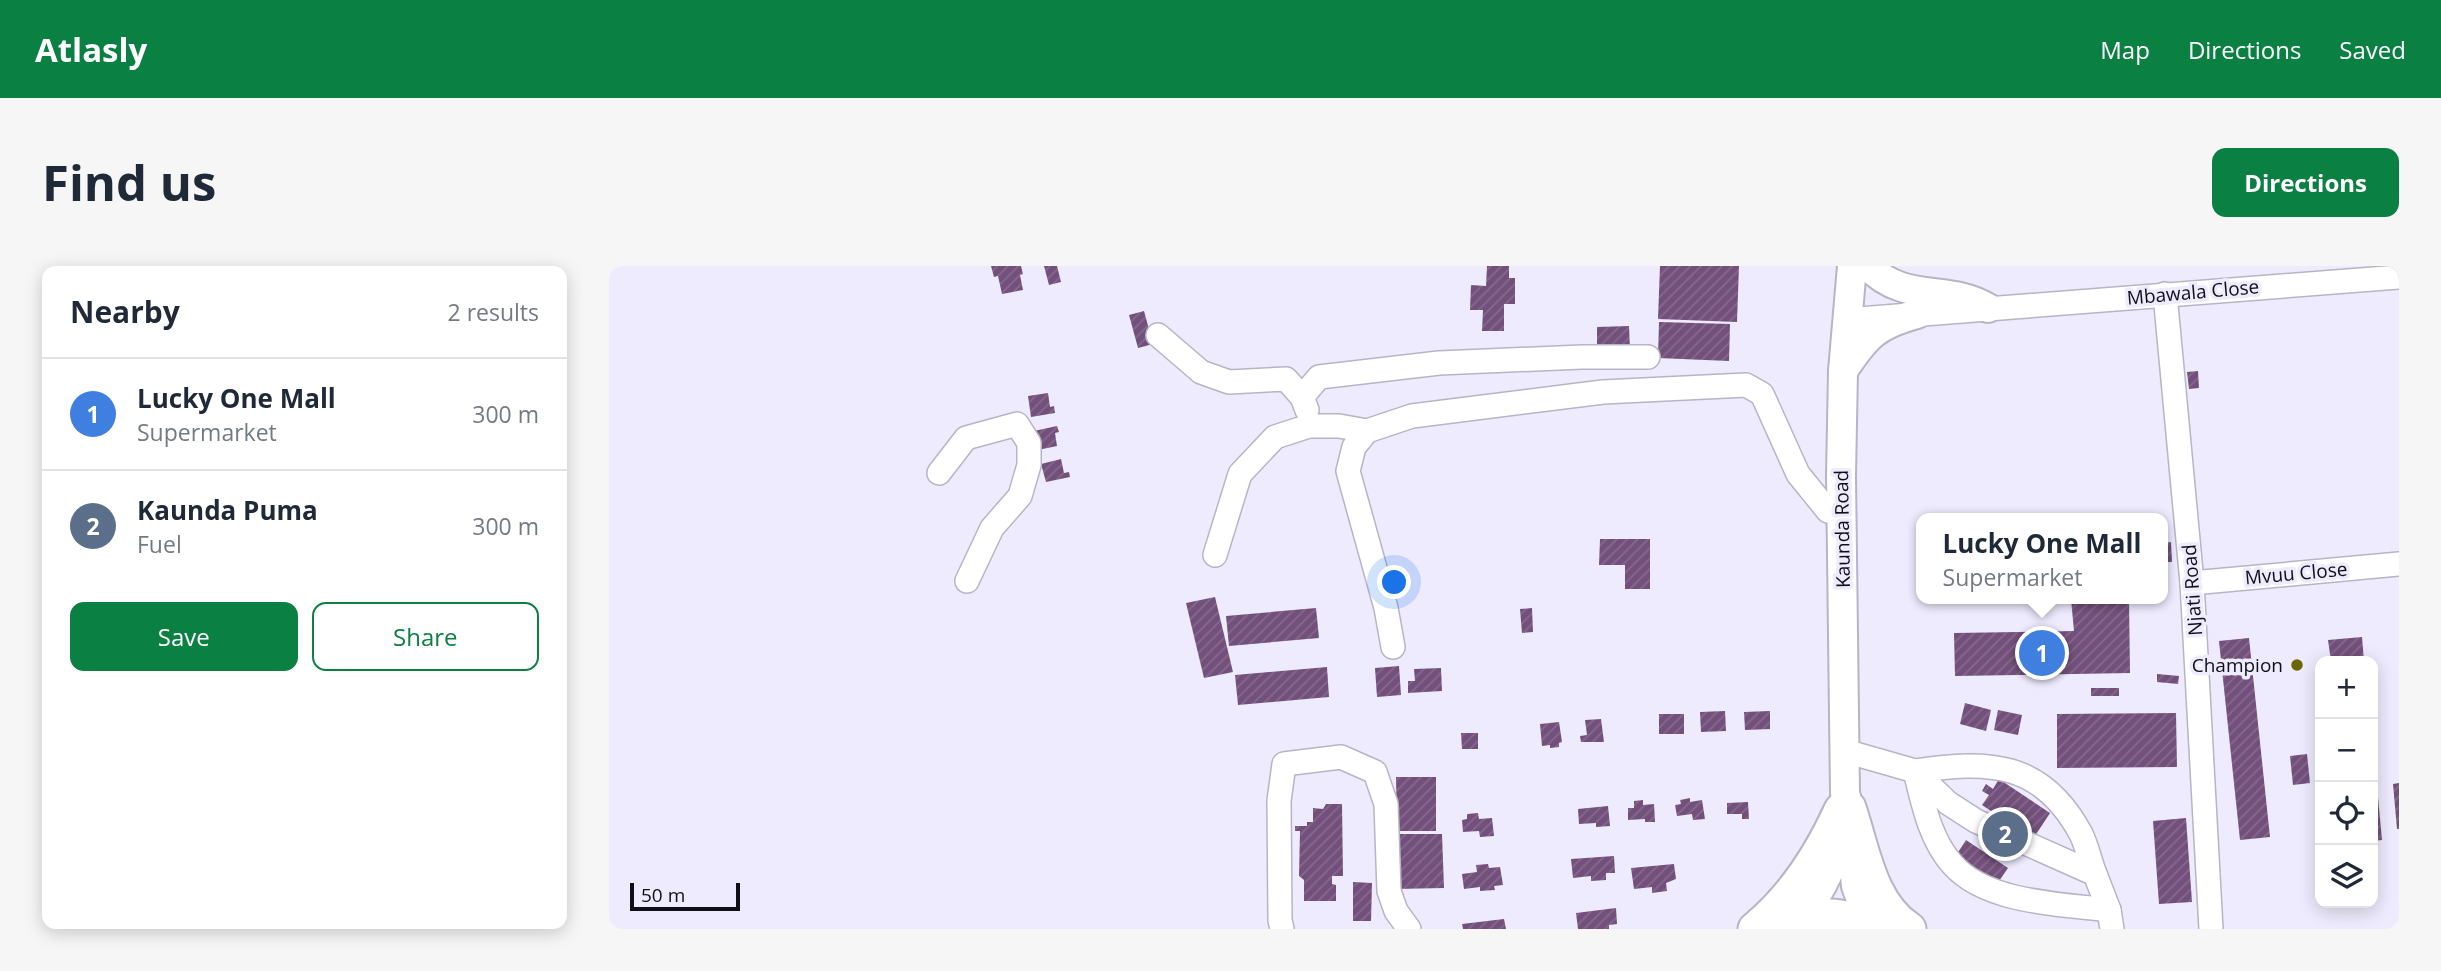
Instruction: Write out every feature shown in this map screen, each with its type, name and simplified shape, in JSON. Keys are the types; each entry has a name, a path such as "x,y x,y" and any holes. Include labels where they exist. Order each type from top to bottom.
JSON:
{"highway":[{"path":"1755,929 1773,915 1805,876 1831,833 1845,803"},
{"path":"1845,803 1884,906 1899,923 1909,929"},
{"path":"1792,927 1815,916 1836,915 1870,929"}],"main road":[{"name":"Kaunda Road","path":"1852,266 1843,371 1845,803 1856,886 1870,929"},
{"path":"1868,266 1898,288 1971,297 1988,308"},
{"path":"1843,371 1858,348 1870,336 1891,321 1917,314"},
{"name":"Kaunda Road","path":"1792,927 1817,896 1825,881 1839,838 1845,803"}],"street":[{"name":"Mbawala Close","path":"1846,320 2399,277"},
{"name":"Njati Road","path":"2165,294 2192,583 2211,929"},
{"path":"1158,335 1201,372 1229,382 1318,377 1439,363 1648,357"},
{"path":"1302,397 1318,377"},
{"path":"1286,379 1302,397 1307,410 1326,426"},
{"path":"1215,555 1240,474 1275,437 1309,426 1339,426 1367,431 1412,416 1603,392 1746,385 1762,394 1798,474 1828,511 1842,514"},
{"path":"939,473 966,438 1017,424 1029,443 1029,466 1020,496 992,528 967,581"},
{"path":"1367,431 1354,447 1348,471 1386,608 1394,647"},
{"name":"Mvuu Close","path":"2192,583 2399,564"},
{"path":"1845,751 1915,771 1951,766 1982,766 2010,769 2038,782 2062,806 2082,835 2111,920"},
{"path":"1282,929 1279,801 1284,764 1341,757 1375,772 1386,804 1389,891 1396,911 1409,929"},
{"path":"1915,771 1948,803 1976,821 2095,874"},
{"path":"1915,771 1926,814 1937,841 1953,865 1979,885 2011,896 2111,920"}],"building":[{"path":"991,266 1021,266 1023,290 1002,294 998,276 994,277"},
{"path":"1044,266 1057,266 1061,282 1049,285"},
{"path":"1487,266 1509,266 1509,278 1515,278 1515,304 1504,304 1504,331 1482,331 1483,310 1470,310 1471,285 1486,286"},
{"path":"1660,266 1739,266 1737,322 1658,319"},
{"path":"1144,311 1153,344 1138,348 1129,315"},
{"path":"1659,322 1730,324 1729,361 1658,358"},
{"path":"1629,326 1630,350 1597,351 1597,327"},
{"path":"2198,371 2199,388 2189,389 2187,372"},
{"path":"1048,393 1050,407 1054,406 1055,413 1031,417 1028,396"},
{"path":"1057,426 1057,446 1038,450 1034,431"},
{"path":"1061,459 1064,473 1069,472 1070,477 1046,482 1041,464"},
{"path":"1600,539 1650,539 1650,589 1625,589 1625,565 1599,565"},
{"path":"2168,542 2171,542 2172,562 2168,562"},
{"path":"1215,597 1233,672 1204,678 1186,603"},
{"path":"2071,604 2129,604 2130,673 1955,676 1954,633 2074,631"},
{"path":"1316,608 1319,638 1229,646 1226,616"},
{"path":"1532,608 1533,632 1522,633 1520,609"},
{"path":"2362,637 2364,656 2330,656 2328,640"},
{"path":"2249,638 2270,837 2240,840 2219,641"},
{"path":"1399,666 1401,695 1377,697 1375,668"},
{"path":"1327,667 1329,697 1238,705 1235,675"},
{"path":"1441,668 1442,691 1408,693 1408,681 1415,681 1414,669"},
{"path":"2157,674 2179,676 2178,684 2157,682"},
{"path":"2091,688 2119,688 2119,696 2091,696"},
{"path":"1965,703 1991,710 1986,731 1960,724"},
{"path":"1998,710 2022,715 2018,735 1994,730"},
{"path":"1725,711 1726,731 1701,732 1700,712"},
{"path":"1770,711 1770,729 1745,730 1744,712"},
{"path":"2176,713 2177,767 2057,768 2057,714"},
{"path":"1659,714 1684,714 1684,734 1659,734"},
{"path":"1601,719 1604,742 1581,742 1580,736 1587,735 1585,720"},
{"path":"1559,722 1562,742 1559,747 1542,746 1540,724"},
{"path":"1461,733 1478,733 1478,749 1462,749"},
{"path":"2307,754 2310,783 2293,785 2290,756"},
{"path":"1396,777 1436,777 1436,831 1397,831"},
{"path":"1999,779 2050,813 2033,839 1982,805 1989,795 1982,791 1986,784 1993,789"},
{"path":"2399,783 2399,829 2397,829 2393,784"},
{"path":"2378,797 2382,840 2378,840"},
{"path":"1690,798 1690,802 1702,800 1705,819 1693,820 1692,814 1677,816 1675,805 1681,804 1680,800"},
{"path":"1643,800 1643,805 1654,804 1655,822 1645,822 1645,819 1628,820 1628,808 1634,808 1634,801"},
{"path":"1748,802 1749,819 1742,819 1742,814 1727,814 1727,803"},
{"path":"1326,804 1342,804 1343,876 1332,876 1332,884 1336,885 1336,901 1304,901 1304,880 1299,876 1300,831 1295,831 1295,826 1307,826 1307,822 1313,822 1313,808 1323,809"},
{"path":"1608,806 1610,826 1579,824 1578,809"},
{"path":"1478,813 1479,819 1492,818 1494,836 1480,837 1479,831 1463,832 1462,820 1467,819 1467,814"},
{"path":"2186,818 2192,902 2159,904 2153,821"},
{"path":"1395,834 1442,834 1444,888 1396,889"},
{"path":"1966,840 2008,868 1997,884 1955,857"},
{"path":"1614,856 1615,873 1606,873 1606,880 1591,881 1591,876 1573,878 1571,859"},
{"path":"1488,864 1489,868 1500,867 1503,885 1494,886 1495,890 1480,891 1480,887 1464,889 1462,874 1477,872 1476,865"},
{"path":"1674,864 1676,879 1666,883 1667,891 1652,893 1652,887 1634,889 1631,868"},
{"path":"1353,882 1372,883 1371,921 1353,921"},
{"path":"1616,908 1617,924 1609,925 1609,929 1578,929 1576,913"},
{"path":"1504,919 1506,929 1463,929 1462,924"}],"place":[{"name":"Lucky One Mall","path":"2042,653"},
{"name":"Champion","path":"2297,665"},
{"name":"Kaunda Puma","path":"2005,834"}]}
